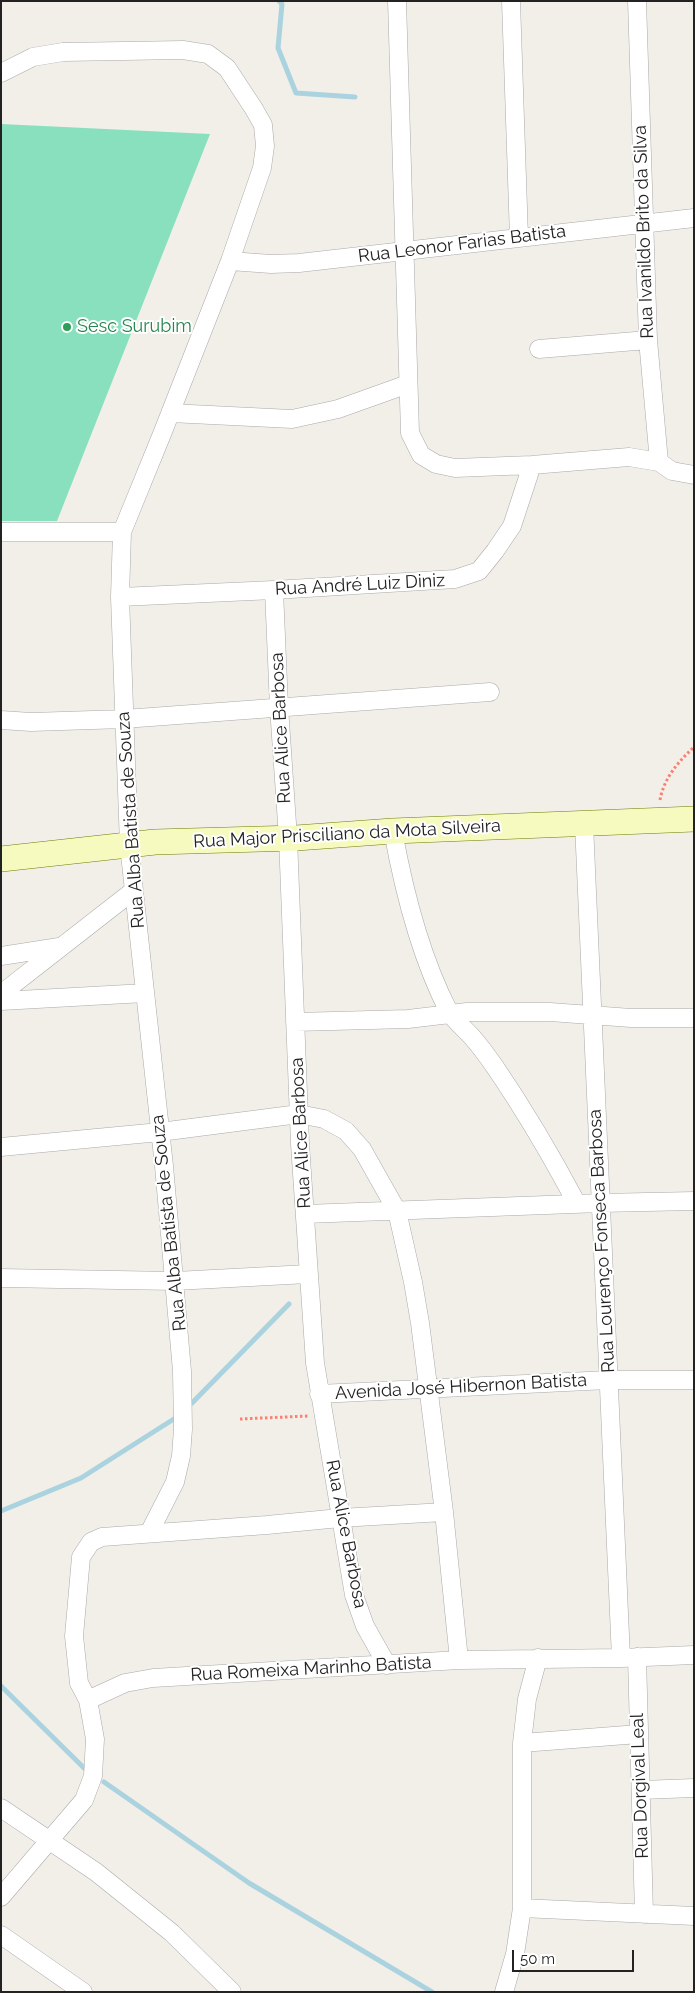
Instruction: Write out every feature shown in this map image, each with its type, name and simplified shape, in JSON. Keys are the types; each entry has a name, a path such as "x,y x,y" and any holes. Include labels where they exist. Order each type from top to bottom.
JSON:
{"main road":[{"name":"Rua Major Prisciliano da Mota Silveira","path":"1,859 155,842 288,838 393,831 694,819"}],"street":[{"path":"397,1 410,433 421,455 436,464 455,468 532,465 629,457 659,462 672,471 694,475"},
{"path":"511,1 520,238"},
{"name":"Rua Ivanildo Brito da Silva","path":"637,1 648,340 659,462"},
{"name":"Rua Alba Batista de Souza","path":"1,73 33,57 63,52 183,50 208,54 227,68 263,125 265,146 262,168 230,261 122,532 120,597 129,845 160,1132 182,1371 183,1429 181,1456 172,1489 149,1533"},
{"name":"Rua Leonor Farias Batista","path":"230,261 271,264 299,263 694,218"},
{"path":"539,349 648,340"},
{"path":"170,413 292,419 338,409 408,384"},
{"name":"Rua André Luiz Diniz","path":"120,597 455,579 479,571 496,551 512,526 532,465"},
{"path":"1,532 122,532"},
{"name":"Rua Alice Barbosa","path":"274,590 279,707 288,838 304,1214 319,1394 354,1595 366,1626 387,1665"},
{"path":"1,720 31,722 124,719 490,692"},
{"name":"Rua Lourenço Fonseca Barbosa","path":"584,824 608,1380 629,1657"},
{"path":"393,831 401,875 433,978 451,1014 474,1039 494,1066 545,1146 577,1204"},
{"path":"1,994 133,891"},
{"path":"1,956 59,947"},
{"path":"1,1001 145,993"},
{"path":"295,1022 408,1019 467,1012 550,1012 639,1018 694,1018"},
{"path":"1,1147 160,1132 299,1114 324,1119 346,1131 362,1149 397,1211 420,1323 444,1512 459,1660"},
{"path":"304,1214 694,1201"},
{"path":"1,1278 175,1281 308,1274"},
{"name":"Avenida José Hibernon Batista","path":"319,1394 608,1380 694,1380"},
{"path":"1,1897 84,1800 93,1776 96,1739 88,1700 79,1683 74,1636 81,1557 91,1542 102,1537 149,1533 444,1512"},
{"name":"Rua Romeixa Marinho Batista","path":"88,1700 125,1683 153,1678 459,1660 694,1655"},
{"name":"Rua Dorgival Leal","path":"629,1657 639,1734 644,1914"},
{"path":"504,1992 515,1954 522,1908 522,1744 527,1699 538,1658"},
{"path":"522,1744 639,1734"},
{"path":"641,1790 694,1788"},
{"path":"1,1808 96,1872 172,1933 232,1992"},
{"path":"522,1908 694,1916"},
{"path":"1,1935 83,1992"}],"path":[{"path":"657,821 662,788 678,762 694,747"},
{"path":"240,1418 323,1416"}],"green space":[{"name":"Sesc Surubim","path":"1,124 210,134 57,521 1,521"}],"waterway":[{"path":"279,1 282,4 278,48 296,93 355,97"},
{"path":"192,1403 289,1304"},
{"path":"1,1511 81,1478 177,1417"},
{"path":"1,1686 84,1768"},
{"path":"104,1782 249,1883 432,1992"}],"place":[{"name":"Sesc Surubim","path":"67,327"}]}
